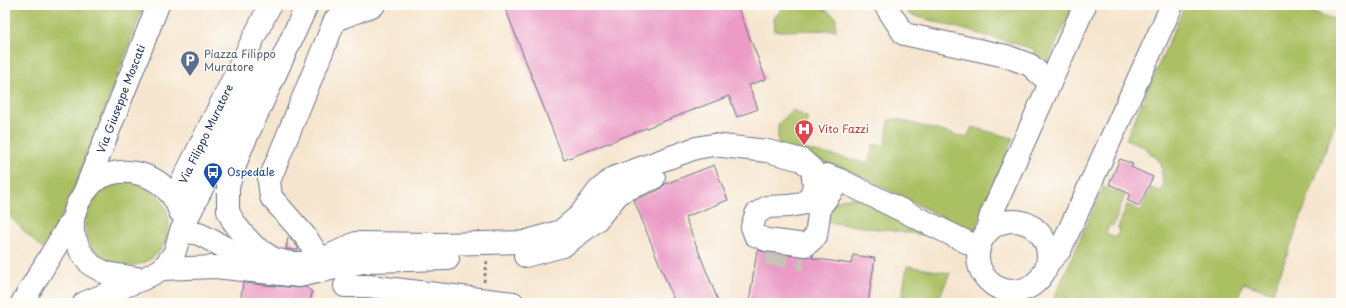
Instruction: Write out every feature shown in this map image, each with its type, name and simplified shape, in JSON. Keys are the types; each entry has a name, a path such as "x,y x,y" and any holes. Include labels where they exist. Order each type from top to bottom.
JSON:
{"street":[{"name":"Via Giuseppe Moscati","path":"22,303 73,218 158,5"},
{"path":"106,176 173,5"},
{"name":"Via Filippo Muratore","path":"174,198 270,5"},
{"name":"Via Giuseppe Moscati","path":"84,303 143,279 162,269 174,254 182,231 292,5"},
{"path":"282,262 274,259 255,247 233,221 228,210 228,186 240,151 307,5"},
{"path":"374,5 335,20 269,181 271,197 306,237 327,264 344,295 368,286 513,303"},
{"path":"885,5 904,34 1006,56 1030,65 1050,83"},
{"path":"983,240 995,226 1006,221 1017,221 1029,224 1038,230 1045,240 1049,251 1048,262 1046,271 1032,294 1023,290 1011,292 999,289 989,282 982,272 978,260 983,240 991,214 1085,5"},
{"path":"1048,262 1060,250 1172,5"},
{"path":"162,269 214,268 299,276 327,264 356,243 441,244 524,242 560,230 579,216 599,190 613,178 696,148 713,145 767,152 802,160 812,169 814,185 811,197 802,204 767,207 756,214 751,236 754,248 758,252 766,254"},
{"path":"182,231 198,234 236,252 282,262 327,264 367,261 520,257 563,246 596,221 620,192 706,155 739,156 812,169 983,240"},
{"name":"Via Giuseppe Moscati","path":"84,193 95,182 106,176 122,172 131,172 149,177 165,187 174,198 180,212 182,231"},
{"path":"804,260 809,259 813,254 820,207 840,180"},
{"name":"Via Giuseppe Moscati","path":"73,218 73,234 81,252 91,265 106,273 143,279"},
{"path":"752,227 755,235 767,240 806,245 816,236"}],"path":[{"path":"482,299 487,258"}],"green space":[{"path":"5,5 144,5 66,209 42,249 5,212"},
{"path":"781,5 824,5 824,9 836,17 836,30 775,31 774,18 781,10"},
{"path":"908,5 1073,5 1047,64 1033,59 1034,49 908,14"},
{"path":"1185,5 1295,5 1341,22 1341,108 1273,293 1243,283 1236,303 1052,303 1103,187 1125,195 1113,226 1109,225 1106,234 1116,238 1127,204 1141,211 1151,188 1162,192 1163,185 1161,163 1143,146 1126,139"},
{"path":"793,110 808,118 802,149 868,163 873,145 885,146 889,120 896,119 967,138 972,127 1013,138 974,233 861,176 804,155 778,151 778,124"},
{"path":"127,182 143,185 150,189 162,201 166,208 169,224 166,240 162,247 150,259 143,263 127,266 111,263 104,259 92,247 88,240 85,224 88,208 92,201 104,189 111,185"},
{"path":"846,198 856,198 933,236 832,223 828,221 828,210 834,203"},
{"path":"907,266 950,273 937,303 901,303"}],"building":[{"path":"504,5 737,5 766,79 749,85 758,109 737,117 729,96 564,160"},
{"path":"1120,159 1133,164 1131,167 1153,177 1139,206 1127,200 1130,194 1109,184"},
{"path":"714,165 728,200 685,217 719,303 675,303 634,200 659,190 665,184"},
{"path":"288,237 296,245 298,250 286,249"},
{"path":"757,250 804,257 813,255 812,258 851,264 853,255 875,258 868,303 749,303"},
{"path":"243,283 298,288 306,287 312,292 310,303 240,303"}],"tunnel":[{"path":"766,254 804,260"}],"place":[{"name":"Piazza Filippo Muratore","path":"190,77"},
{"name":"Vito Fazzi","path":"804,146"},
{"name":"Ospedale","path":"213,189"}]}
